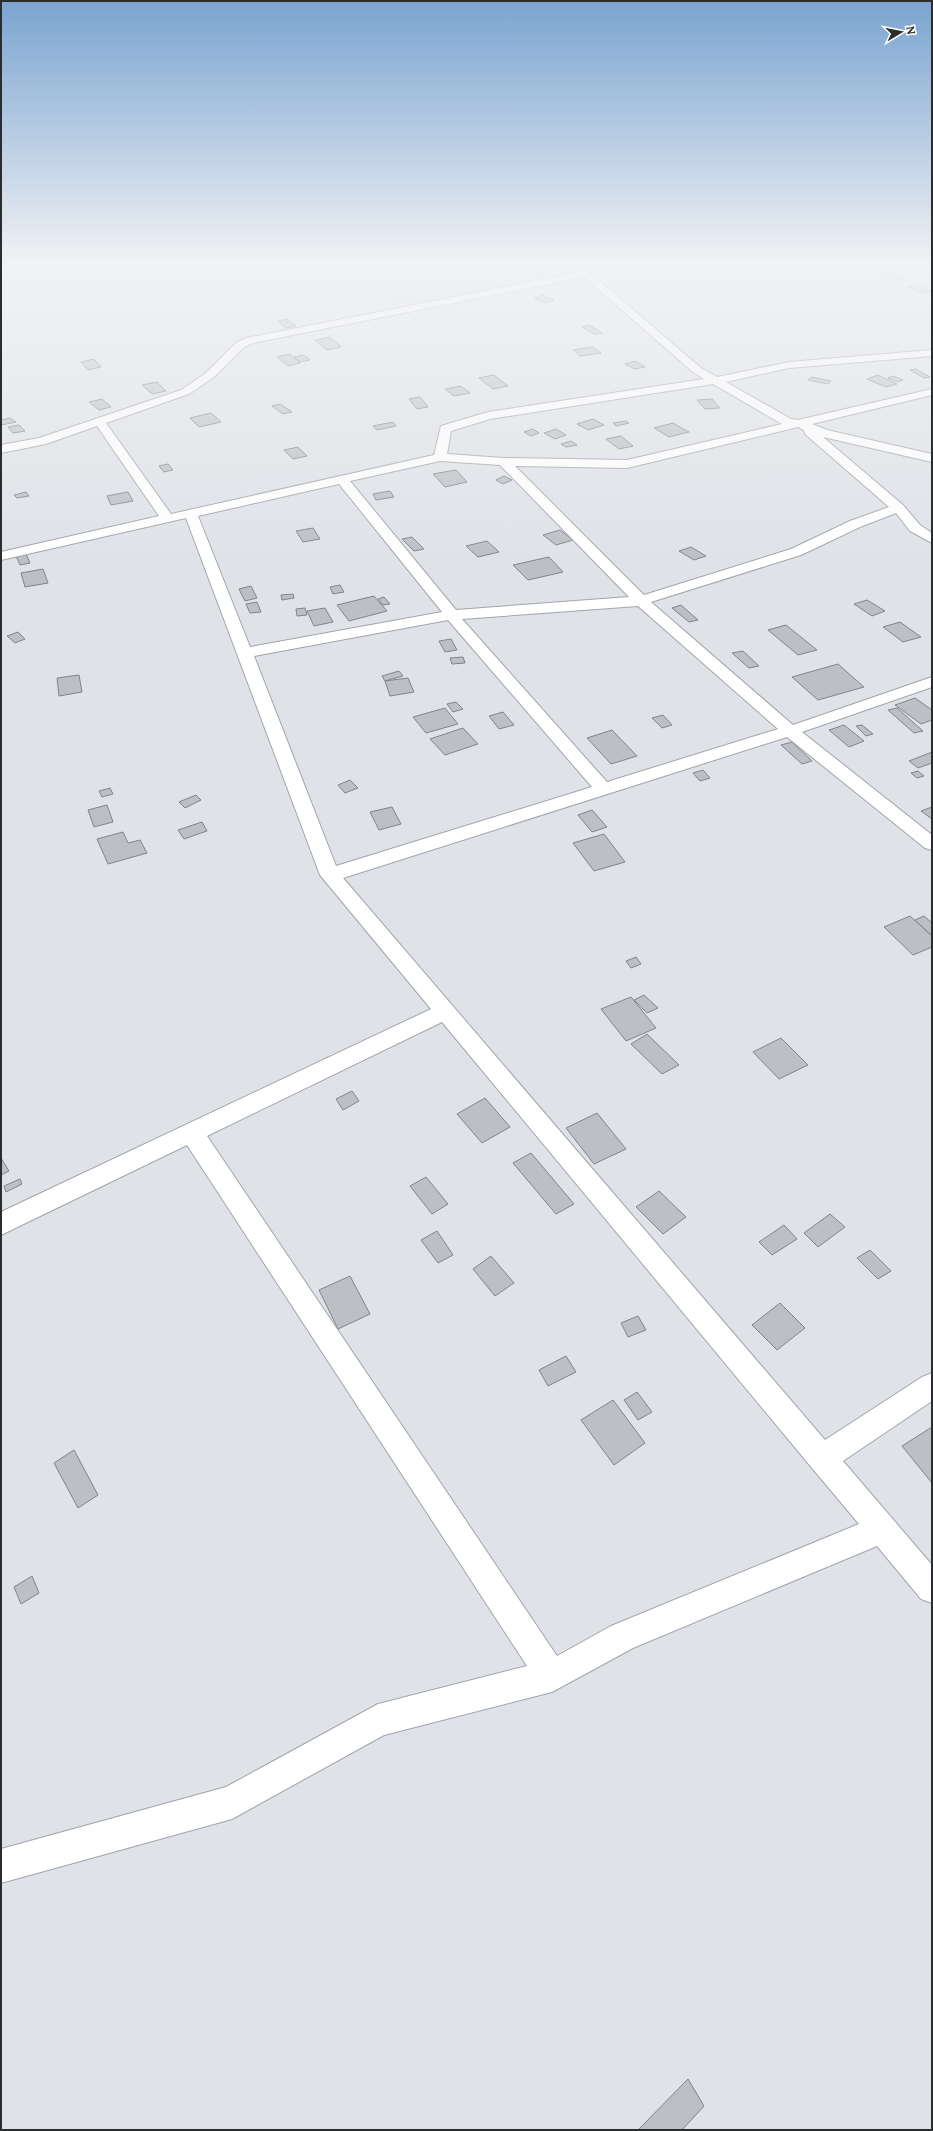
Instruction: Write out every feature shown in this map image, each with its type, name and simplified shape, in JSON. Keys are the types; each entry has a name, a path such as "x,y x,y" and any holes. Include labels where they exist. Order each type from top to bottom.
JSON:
{"street":[{"path":"1,449 42,441 185,392 210,375 224,361"},
{"path":"687,361 697,370 718,380 788,422 801,424 823,433 932,458"},
{"path":"440,456 445,429 488,416 718,380 789,365 831,361"},
{"path":"1,556 191,514 440,456 504,462 627,464 932,392"},
{"path":"99,421 168,519"},
{"path":"801,424 898,508 914,528 932,539"},
{"path":"504,462 641,601 790,731 932,844"},
{"path":"341,479 480,650 604,790"},
{"path":"244,653 451,615 641,601 796,552 855,524 898,508"},
{"path":"191,514 330,875 932,1588"},
{"path":"330,875 790,731 932,682"},
{"path":"1,1224 445,1011"},
{"path":"192,1132 552,1676"},
{"path":"822,1458 932,1386"},
{"path":"1,1866 232,1802 378,1720 552,1676 622,1637 882,1529"}],"building":[{"path":"96,361 101,367 88,370 81,362"},
{"path":"282,361 298,361 300,363 288,366"},
{"path":"636,361 645,367 635,369 625,364"},
{"path":"916,369 930,377 924,378 910,370"},
{"path":"494,375 508,386 493,389 479,378"},
{"path":"878,375 897,384 886,387 867,379"},
{"path":"893,376 903,380 898,382 888,378"},
{"path":"811,377 831,381 828,384 808,380"},
{"path":"157,382 166,391 152,394 142,385"},
{"path":"461,386 470,393 454,396 445,389"},
{"path":"420,397 428,407 417,409 409,399"},
{"path":"102,399 111,407 99,410 89,402"},
{"path":"712,399 720,408 705,409 697,400"},
{"path":"280,404 292,412 283,414 272,406"},
{"path":"211,413 221,422 199,427 190,418"},
{"path":"10,418 16,422 1,425 1,420"},
{"path":"593,419 604,425 588,430 577,424"},
{"path":"626,421 629,423 616,426 613,423"},
{"path":"393,422 396,426 377,430 373,426"},
{"path":"673,423 689,432 669,437 654,428"},
{"path":"19,425 25,431 13,433 8,427"},
{"path":"533,429 539,433 531,436 524,432"},
{"path":"556,429 566,435 555,439 544,433"},
{"path":"621,436 633,446 619,449 606,439"},
{"path":"571,441 577,445 566,447 561,444"},
{"path":"298,447 307,456 293,459 284,450"},
{"path":"168,464 173,470 164,472 159,466"},
{"path":"456,470 467,482 445,487 433,474"},
{"path":"504,476 512,480 503,484 496,480"},
{"path":"390,491 394,497 376,500 373,494"},
{"path":"26,492 29,496 17,498 14,495"},
{"path":"128,492 133,501 111,505 107,496"},
{"path":"313,528 320,539 303,542 296,531"},
{"path":"560,530 573,540 556,545 543,535"},
{"path":"412,537 424,549 414,551 402,539"},
{"path":"487,541 499,552 478,557 466,546"},
{"path":"691,547 706,556 694,560 679,551"},
{"path":"26,554 30,563 20,565 16,556"},
{"path":"549,557 563,572 528,580 513,565"},
{"path":"43,569 48,583 25,587 21,573"},
{"path":"340,585 344,592 333,594 330,587"},
{"path":"251,586 257,598 245,601 239,589"},
{"path":"293,594 294,598 282,600 281,595"},
{"path":"374,596 387,611 349,621 337,605"},
{"path":"384,597 390,604 383,605 378,599"},
{"path":"867,600 885,611 872,616 854,604"},
{"path":"257,602 261,612 250,613 246,604"},
{"path":"681,605 698,620 689,622 672,608"},
{"path":"305,608 307,615 297,616 296,609"},
{"path":"325,608 333,622 314,626 307,611"},
{"path":"900,622 921,637 903,642 883,627"},
{"path":"786,625 817,650 798,655 768,630"},
{"path":"18,632 25,639 15,643 7,636"},
{"path":"451,639 457,650 445,652 439,641"},
{"path":"743,651 759,666 749,668 732,653"},
{"path":"463,657 465,663 452,664 450,658"},
{"path":"838,664 864,687 818,700 792,677"},
{"path":"399,671 403,676 385,681 382,676"},
{"path":"79,675 82,692 59,696 57,678"},
{"path":"408,678 414,692 390,696 385,681"},
{"path":"915,698 932,710 932,720 921,724 895,705"},
{"path":"456,702 463,709 453,712 447,704"},
{"path":"445,708 458,724 426,733 413,717"},
{"path":"897,708 923,731 914,733 888,710"},
{"path":"503,712 514,725 499,729 489,716"},
{"path":"663,715 672,725 662,728 652,718"},
{"path":"844,725 864,741 849,747 829,730"},
{"path":"862,725 873,734 866,736 856,726"},
{"path":"463,728 478,744 445,755 430,739"},
{"path":"612,730 637,756 611,764 587,738"},
{"path":"792,742 812,761 802,764 781,745"},
{"path":"932,752 932,763 918,768 909,761"},
{"path":"703,770 710,778 700,781 693,773"},
{"path":"918,771 924,776 917,778 911,773"},
{"path":"350,780 358,788 345,793 338,785"},
{"path":"110,788 113,794 102,797 99,791"},
{"path":"196,795 201,800 185,808 179,802"},
{"path":"107,805 113,822 94,827 88,810"},
{"path":"392,807 401,824 379,830 370,812"},
{"path":"932,807 932,819 921,811"},
{"path":"592,810 607,827 592,832 578,815"},
{"path":"202,822 207,831 184,839 178,830"},
{"path":"123,832 128,843 140,840 147,853 108,864 97,839"},
{"path":"604,834 625,862 594,871 573,843"},
{"path":"910,916 932,936 932,947 913,955 884,927"},
{"path":"924,916 932,923 932,936 915,920"},
{"path":"636,957 641,964 631,968 626,961"},
{"path":"644,995 658,1008 647,1013 634,1000"},
{"path":"631,997 656,1028 626,1041 601,1009"},
{"path":"647,1034 679,1065 662,1074 631,1044"},
{"path":"781,1038 808,1065 779,1079 753,1052"},
{"path":"352,1091 359,1101 343,1110 336,1099"},
{"path":"485,1098 510,1127 482,1143 457,1114"},
{"path":"597,1113 626,1149 594,1164 566,1128"},
{"path":"531,1153 574,1204 556,1214 513,1163"},
{"path":"1,1158 9,1171 1,1175"},
{"path":"426,1177 448,1204 432,1214 410,1186"},
{"path":"20,1179 22,1184 6,1192 4,1186"},
{"path":"659,1191 686,1217 663,1234 636,1207"},
{"path":"830,1214 845,1227 818,1247 804,1233"},
{"path":"784,1225 797,1239 772,1255 759,1242"},
{"path":"437,1231 453,1255 438,1263 421,1240"},
{"path":"870,1250 891,1271 878,1279 857,1258"},
{"path":"491,1256 514,1283 495,1296 473,1269"},
{"path":"350,1276 370,1314 338,1329 319,1290"},
{"path":"780,1303 805,1328 777,1350 752,1325"},
{"path":"638,1316 646,1330 628,1337 621,1323"},
{"path":"566,1356 576,1372 548,1386 539,1370"},
{"path":"637,1392 652,1412 638,1420 624,1400"},
{"path":"613,1400 645,1443 614,1465 581,1420"},
{"path":"932,1427 932,1483 902,1446"},
{"path":"74,1450 98,1495 78,1508 54,1463"},
{"path":"32,1576 39,1593 21,1604 14,1587"},
{"path":"688,2079 704,2106 682,2130 638,2130"}]}
